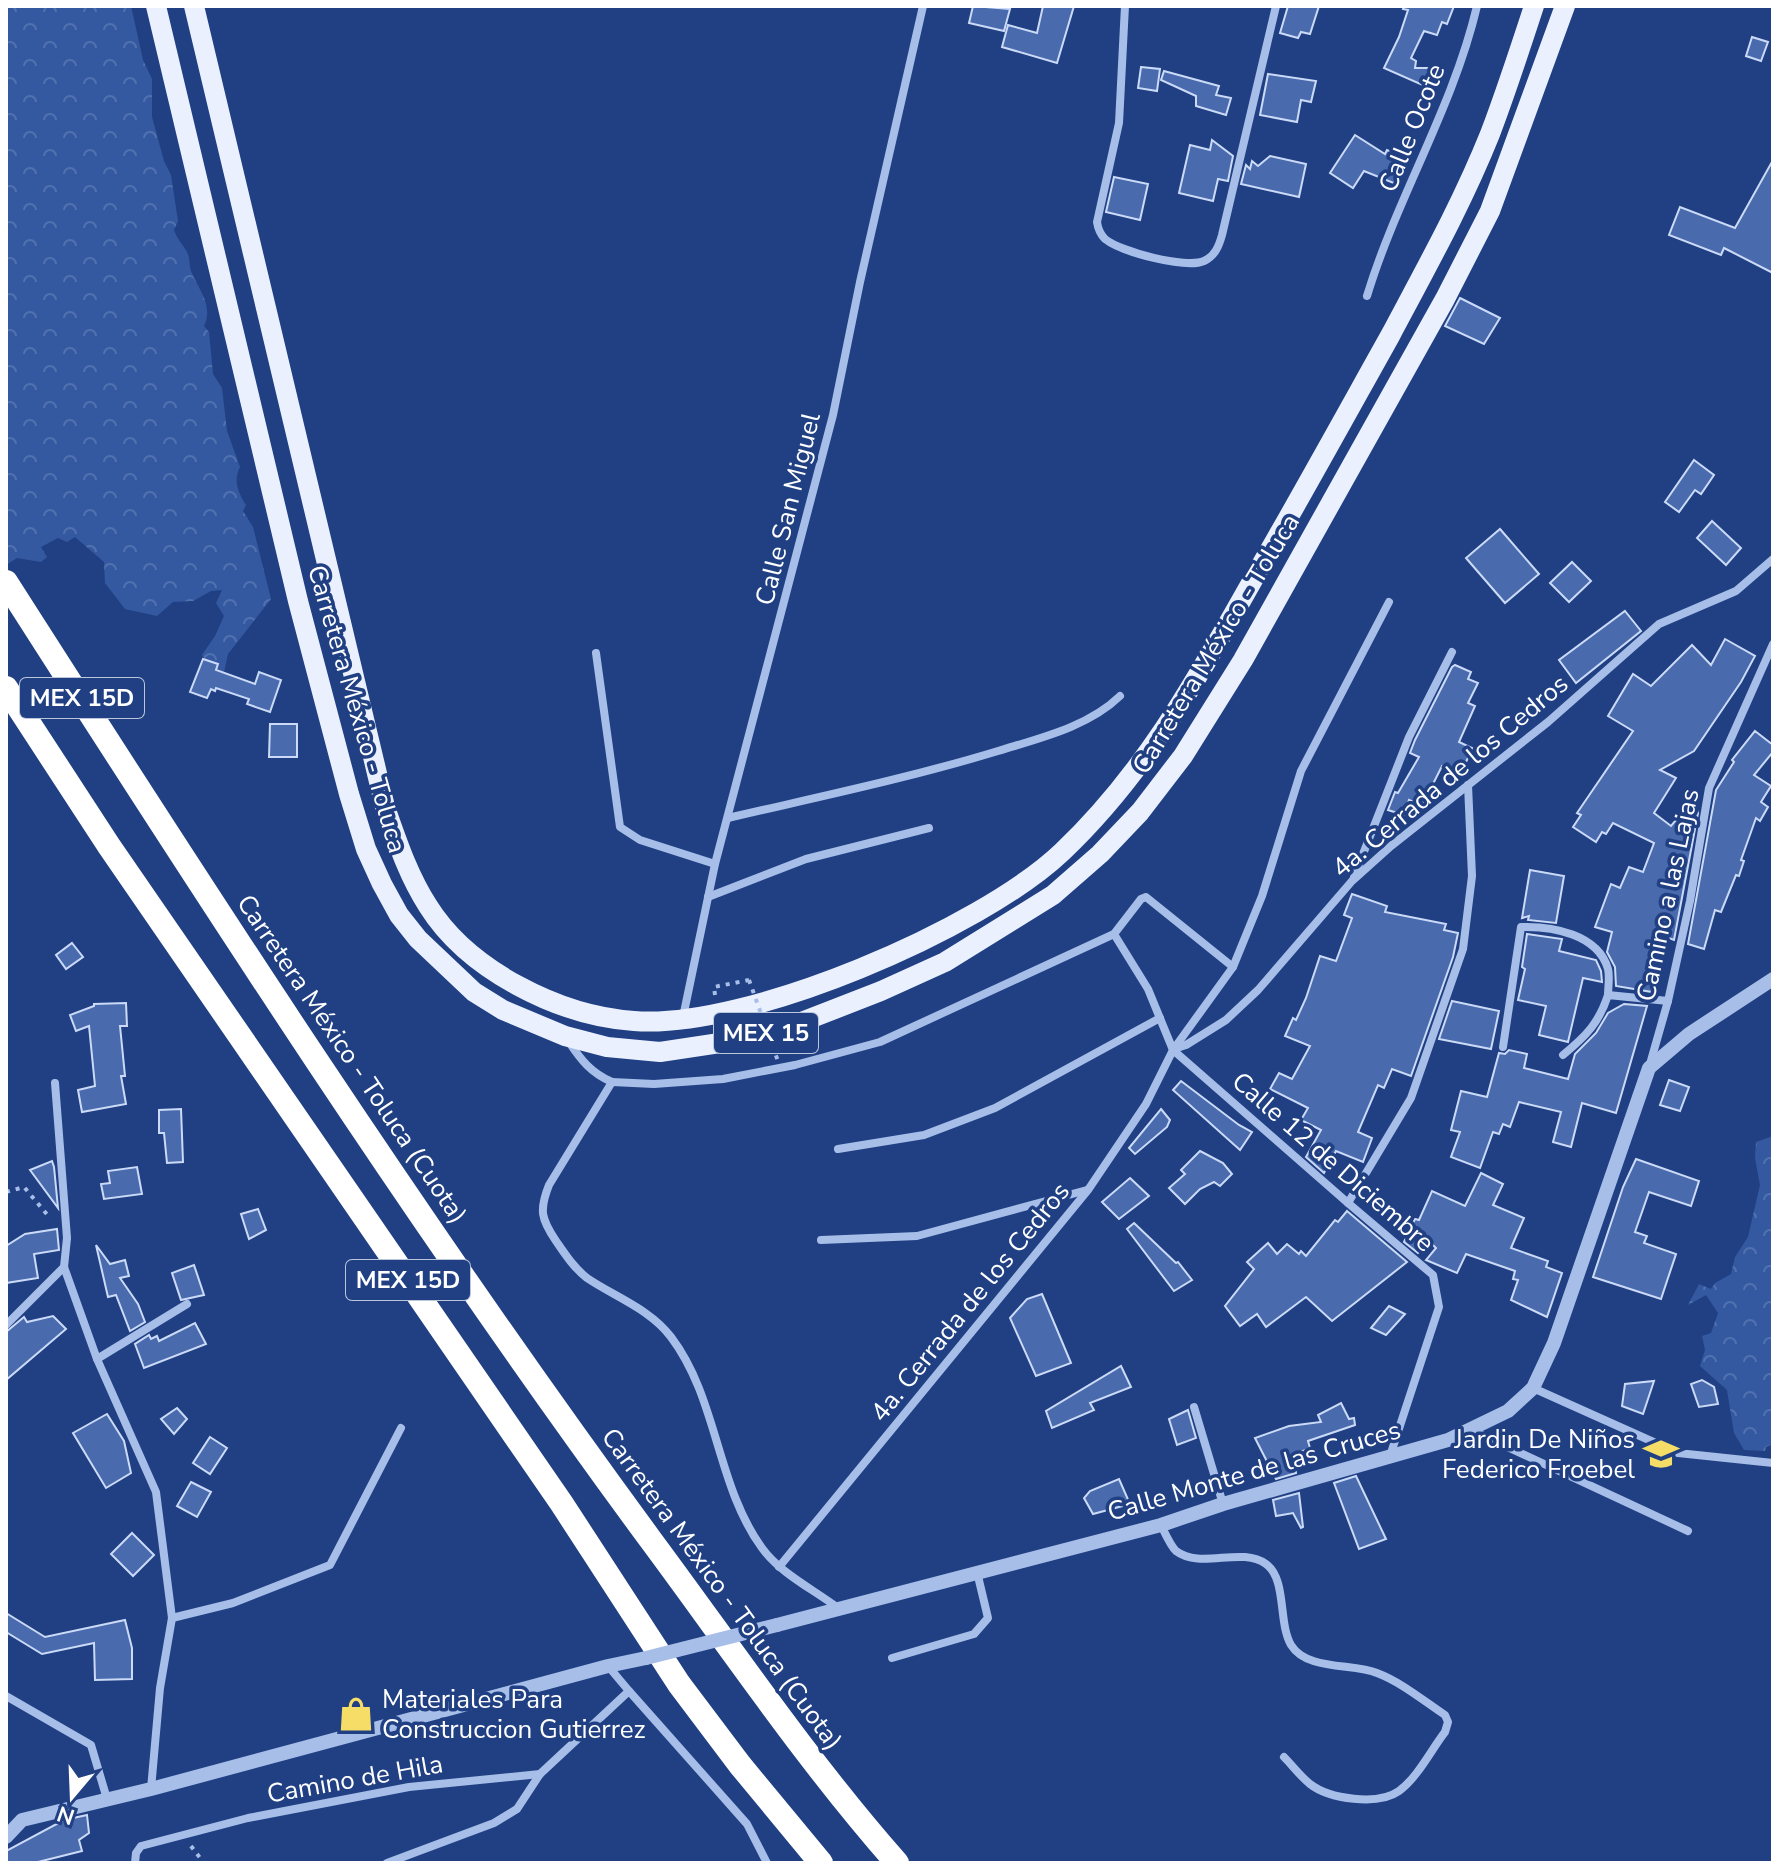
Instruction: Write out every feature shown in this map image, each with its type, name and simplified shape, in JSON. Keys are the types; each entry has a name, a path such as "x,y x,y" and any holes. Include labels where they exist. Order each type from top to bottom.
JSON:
{"highway":[{"name":"Carretera México - Toluca (Cuota)","path":"6,582 293,1024 583,1447 799,1745 897,1863"},
{"name":"MEX 15D","path":"6,688 118,859 562,1504 679,1684 740,1765 821,1863"}],"main road":[{"name":"Carretera México - Toluca","path":"156,6 298,601 366,849 399,915 441,963 474,992 503,1010 565,1036 607,1047 660,1052 733,1041 786,1028 945,962 1053,895 1100,854 1140,812 1183,756 1243,660 1445,299 1490,211 1565,6"},
{"name":"Carretera México - Toluca","path":"194,6 385,807 406,866 441,924 465,949 514,984 545,999 617,1020 652,1023 743,1007 869,964 939,933 1031,880 1064,850 1132,777 1180,706 1433,256 1489,136 1534,6"}],"street":[{"name":"Calle San Miguel","path":"683,1019 715,864 833,415 923,6"},
{"path":"1125,6 1119,123 1097,222 1099,232 1121,249 1190,264 1203,262 1212,255 1222,235 1276,6"},
{"name":"Calle Ocote","path":"1367,296 1378,262 1451,93 1477,6"},
{"name":"4a. Cerrada de los Cedros","path":"779,1567 1088,1190 1146,1104 1173,1050 1226,1020 1258,990 1352,881 1391,846 1548,722 1659,624 1736,591 1773,559"},
{"path":"1173,1050 1233,967 1262,896 1301,771 1389,602"},
{"name":"Camino a las Lajas","path":"1649,1068 1668,1001 1695,877 1709,788 1773,644"},
{"path":"1352,881 1409,737 1452,652"},
{"path":"596,653 620,827 640,840 715,864"},
{"path":"728,818 944,767 1039,738 1108,708 1120,696"},
{"path":"1348,1203 1411,1098 1463,949 1472,876 1468,785"},
{"path":"708,897 806,859 929,828"},
{"path":"565,1036 583,1063 612,1082 654,1084 723,1079 795,1065 880,1042 1114,934 1134,907 1146,897 1233,967"},
{"path":"1503,1047 1521,927 1539,926 1575,935 1594,948 1608,968 1608,995 1601,1017 1563,1055"},
{"path":"1114,934 1148,989 1173,1050"},
{"path":"1649,1068 1689,1034 1773,979"},
{"path":"1608,995 1668,1001"},
{"path":"838,1149 924,1135 995,1108 1160,1018"},
{"name":"Calle 12 de Diciembre","path":"1173,1050 1433,1275 1439,1307 1390,1456"},
{"name":"Calle Monte de las Cruces","path":"608,1666 1161,1525 1223,1504 1448,1440 1508,1411 1533,1388 1554,1343 1649,1068"},
{"path":"612,1082 549,1185 542,1202 543,1219 575,1268 657,1321 683,1353 696,1380 728,1477 750,1530 779,1567 839,1608"},
{"path":"55,1083 67,1238 64,1267 97,1359 156,1492 172,1618 160,1688 151,1789"},
{"path":"821,1240 917,1236 1088,1190"},
{"path":"6,1325 64,1267"},
{"path":"97,1359 187,1304"},
{"path":"1533,1388 1678,1453 1773,1463"},
{"path":"1194,1407 1223,1504"},
{"path":"172,1618 233,1603 330,1565 401,1428"},
{"path":"1471,1430 1688,1531"},
{"path":"1161,1525 1175,1550 1183,1554 1250,1558 1265,1563 1275,1573 1291,1645 1302,1655 1377,1672 1445,1715 1448,1722 1445,1732 1407,1783 1397,1793 1375,1800 1325,1792 1310,1784 1284,1757"},
{"path":"892,1658 974,1634 982,1627 988,1618 977,1572"},
{"path":"6,1837 22,1820 151,1789 608,1666 747,1824 767,1863"},
{"path":"387,1863 494,1823 517,1809 540,1774 629,1691"},
{"path":"6,1696 91,1745 107,1799"},
{"name":"Camino de Hila","path":"135,1863 141,1846 248,1818 409,1787 540,1774"}],"path":[{"path":"749,980 779,1064"},
{"path":"6,1192 24,1187 67,1238"}],"green space":[{"path":"6,6 131,6 143,60 152,79 152,117 171,175 178,221 174,230 188,254 191,271 206,304 204,326 209,332 213,374 222,388 227,431 240,467 237,486 246,505 243,511 253,527 271,599 228,654 224,672 206,669 207,662 202,655 224,616 216,603 222,590 211,591 193,601 173,602 157,616 125,609 105,583 104,562 75,537 67,542 58,538 41,547 47,557 41,562 17,558 6,565"},
{"path":"1773,1136 1773,1444 1765,1451 1744,1450 1734,1433 1727,1390 1700,1366 1705,1350 1702,1336 1711,1333 1718,1313 1706,1295 1688,1305 1699,1284 1711,1289 1731,1274 1735,1257 1748,1237 1760,1185 1755,1158 1756,1142"}],"building":[{"path":"973,6 1010,9 1004,31 969,23"},
{"path":"1043,6 1074,6 1057,63 1002,47 1008,25 1037,33"},
{"path":"1288,6 1319,6 1310,34 1301,32 1298,38 1280,33"},
{"path":"1404,6 1454,6 1447,24 1442,22 1437,35 1424,31 1411,58 1416,61 1415,68 1435,68 1427,87 1384,68 1408,10 1403,9"},
{"path":"1752,37 1768,42 1761,61 1746,56"},
{"path":"1141,67 1160,69 1157,91 1138,88"},
{"path":"1164,71 1219,86 1216,95 1231,98 1226,115 1196,106 1196,96 1161,80"},
{"path":"1268,74 1316,81 1311,102 1301,100 1297,122 1260,115"},
{"path":"1355,135 1385,154 1387,150 1406,158 1396,184 1364,171 1353,188 1330,173"},
{"path":"1212,140 1233,156 1228,181 1218,179 1213,201 1179,193 1190,145 1210,150"},
{"path":"1270,156 1306,164 1299,197 1241,184 1246,165 1250,169 1252,161 1258,166"},
{"path":"1773,160 1773,273 1724,248 1721,255 1669,235 1680,207 1735,228"},
{"path":"1114,177 1148,184 1140,220 1106,212"},
{"path":"1460,298 1500,318 1484,344 1445,326"},
{"path":"1694,460 1714,475 1701,494 1695,490 1679,512 1665,502"},
{"path":"1712,521 1741,548 1726,565 1697,538"},
{"path":"1500,529 1539,574 1505,603 1466,558"},
{"path":"1572,562 1591,581 1569,602 1550,583"},
{"path":"1625,611 1641,631 1576,683 1559,660"},
{"path":"1725,639 1755,656 1694,751 1660,770 1676,778 1654,813 1671,826 1693,800 1698,813 1674,940 1666,937 1652,992 1616,986 1615,967 1607,952 1612,932 1595,927 1611,884 1620,888 1629,867 1643,872 1654,843 1613,823 1596,842 1573,827 1581,815 1577,813 1633,731 1608,716 1633,674 1651,686 1692,645 1711,665"},
{"path":"203,659 218,664 216,670 255,684 259,672 281,680 270,712 247,704 249,699 216,688 215,691 211,689 207,698 190,692"},
{"path":"1455,665 1471,672 1468,679 1478,683 1468,703 1475,706 1459,742 1472,748 1461,774 1442,766 1422,806 1409,800 1404,815 1388,810 1395,792 1398,793 1419,757 1410,753 1415,740"},
{"path":"270,724 297,724 297,757 269,757"},
{"path":"1755,731 1773,745 1773,752 1754,775 1771,786 1761,802 1768,807 1760,821 1756,818 1741,860 1744,861 1739,876 1736,875 1721,912 1715,910 1704,949 1688,944 1716,790 1734,762 1732,760"},
{"path":"1530,870 1564,876 1556,923 1528,920 1529,916 1522,918"},
{"path":"1352,894 1387,906 1385,912 1446,924 1444,930 1458,933 1453,957 1411,1076 1392,1069 1384,1088 1378,1085 1358,1132 1372,1138 1363,1162 1336,1151 1324,1173 1306,1157 1321,1130 1301,1120 1308,1108 1270,1089 1279,1073 1292,1079 1310,1046 1285,1036 1306,998 1320,956 1336,961 1352,918 1344,915"},
{"path":"1527,934 1562,939 1559,951 1596,960 1601,971 1602,982 1583,978 1568,1042 1539,1035 1546,1006 1518,1000 1525,969 1522,967"},
{"path":"72,943 83,957 66,969 56,955"},
{"path":"1452,1001 1499,1011 1491,1049 1439,1039"},
{"path":"126,1003 127,1026 120,1026 125,1076 121,1076 126,1104 82,1112 78,1090 95,1086 89,1026 76,1031 70,1015 94,1004"},
{"path":"1624,1004 1647,1006 1616,1113 1582,1103 1571,1147 1553,1142 1561,1112 1519,1102 1510,1127 1503,1124 1499,1134 1493,1132 1480,1168 1451,1157 1460,1132 1451,1130 1461,1091 1487,1097 1499,1053 1505,1054 1509,1050 1527,1054 1524,1068 1568,1079 1575,1054 1596,1033 1608,1013"},
{"path":"1669,1080 1689,1087 1680,1111 1660,1105"},
{"path":"1181,1081 1252,1132 1240,1150 1173,1090"},
{"path":"181,1109 183,1162 167,1163 164,1133 159,1133 159,1110"},
{"path":"1161,1109 1170,1120 1167,1127 1135,1154 1129,1148"},
{"path":"1200,1151 1223,1163 1232,1174 1220,1186 1214,1182 1200,1189 1185,1204 1169,1188 1185,1174 1181,1170"},
{"path":"1636,1159 1699,1181 1691,1206 1649,1192 1635,1232 1647,1236 1644,1243 1676,1254 1661,1299 1593,1277 1623,1187"},
{"path":"52,1161 54,1167 58,1208 30,1170"},
{"path":"137,1167 142,1194 104,1199 101,1184 110,1183 108,1171"},
{"path":"1481,1173 1503,1184 1493,1205 1524,1218 1511,1248 1548,1261 1546,1267 1562,1273 1547,1317 1511,1300 1518,1280 1513,1279 1515,1271 1466,1254 1457,1273 1426,1260 1436,1248 1431,1243 1418,1253 1404,1242 1415,1219 1419,1220 1432,1191 1465,1206"},
{"path":"1130,1178 1149,1196 1119,1219 1102,1202"},
{"path":"258,1209 266,1230 249,1239 241,1214"},
{"path":"1347,1211 1407,1262 1332,1321 1306,1297 1266,1327 1257,1314 1240,1326 1225,1306 1254,1269 1247,1262 1268,1243 1277,1254 1287,1244 1306,1256 1335,1220 1338,1222"},
{"path":"1134,1223 1178,1262 1192,1280 1174,1291 1127,1229"},
{"path":"57,1229 59,1250 34,1254 38,1278 6,1283 6,1246 25,1234"},
{"path":"96,1245 110,1264 125,1260 129,1276 120,1278 138,1304 145,1322 130,1331 116,1295 108,1297"},
{"path":"194,1265 204,1295 181,1300 172,1273"},
{"path":"1042,1294 1071,1363 1036,1376 1010,1318 1027,1299"},
{"path":"1389,1306 1405,1314 1386,1335 1371,1328"},
{"path":"53,1316 66,1329 6,1380 6,1332 24,1317 27,1322"},
{"path":"195,1323 206,1344 144,1368 135,1344 149,1335 151,1339 157,1336 159,1341"},
{"path":"1121,1366 1131,1387 1090,1403 1094,1410 1052,1428 1046,1411"},
{"path":"1702,1380 1714,1387 1718,1404 1699,1407 1691,1384"},
{"path":"1654,1381 1643,1414 1622,1406 1625,1384"},
{"path":"1341,1403 1349,1419 1354,1418 1355,1425 1308,1441 1310,1448 1298,1453 1300,1460 1294,1461 1296,1473 1276,1479 1255,1438 1289,1426 1321,1422 1318,1415"},
{"path":"177,1408 187,1419 174,1434 161,1419"},
{"path":"1188,1410 1196,1438 1177,1445 1169,1419"},
{"path":"107,1414 124,1441 131,1473 106,1488 73,1433"},
{"path":"210,1437 227,1448 210,1474 193,1463"},
{"path":"1356,1476 1386,1539 1359,1549 1334,1483"},
{"path":"1119,1479 1130,1504 1093,1514 1084,1498 1090,1491"},
{"path":"191,1482 211,1492 197,1517 177,1506"},
{"path":"1299,1493 1301,1528 1293,1513 1276,1516 1273,1500"},
{"path":"132,1533 154,1555 133,1576 111,1554"},
{"path":"6,1613 45,1637 125,1620 132,1648 132,1679 95,1680 94,1643 42,1654 6,1632"},
{"path":"87,1815 89,1833 79,1840 82,1851 34,1863 6,1863 6,1851 64,1820"}],"place":[{"name":"Jardin De Niños Federico Froebel","path":"1661,1454"},
{"name":"Materiales Para Construccion Gutierrez","path":"356,1714"}]}
